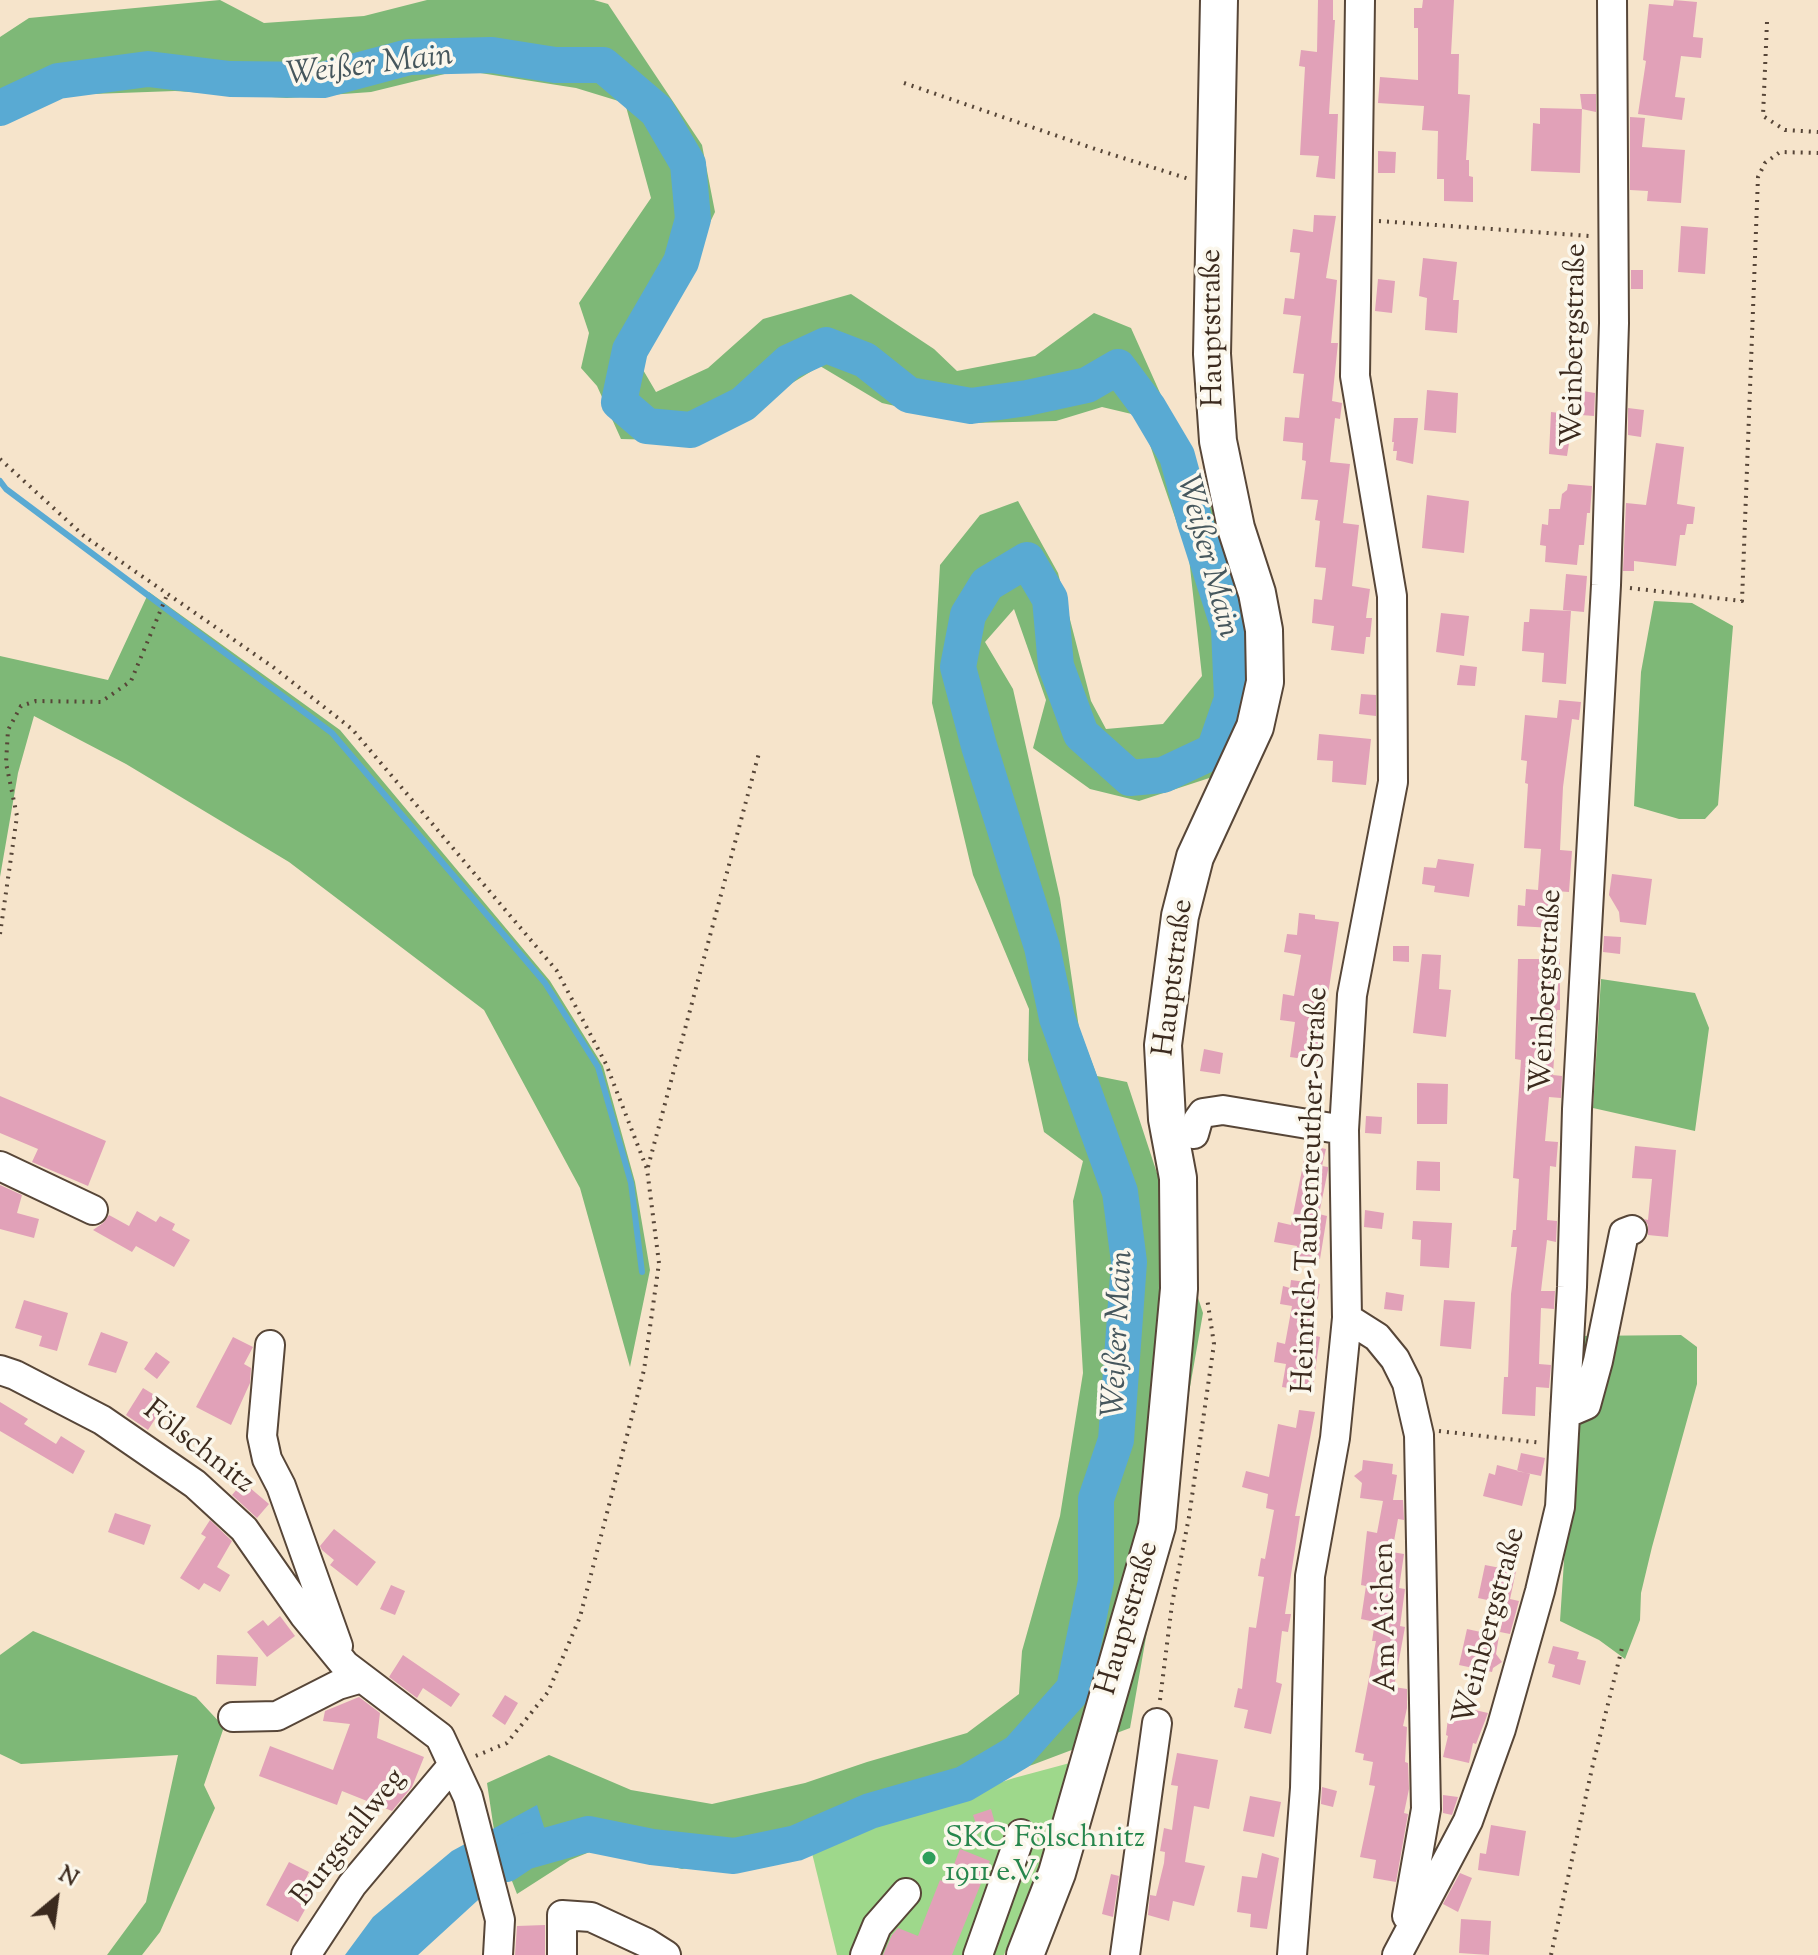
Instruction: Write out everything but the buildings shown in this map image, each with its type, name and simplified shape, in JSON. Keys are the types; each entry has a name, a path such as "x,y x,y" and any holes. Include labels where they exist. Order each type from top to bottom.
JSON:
{"main road":[{"name":"Hauptstraße","path":"1025,1955 1057,1873 1157,1526 1179,1289 1178,1178 1167,1119 1163,1045 1180,916 1195,857 1255,727 1265,682 1264,630 1257,593 1236,528 1218,441 1212,354 1219,0"}],"street":[{"name":"Heinrich-Taubenreuther-Straße","path":"1292,1955 1305,1788 1310,1576 1335,1438 1347,1318 1344,1130 1352,995 1393,782 1392,596 1355,376 1360,0"},
{"name":"Weinbergstraße","path":"1400,1948 1468,1821 1501,1729 1560,1507 1577,1109 1606,585 1614,323 1612,0"},
{"path":"1194,1134 1203,1113 1223,1110 1344,1130"},
{"path":"0,1166 93,1210"},
{"path":"1565,1414 1586,1405 1624,1233 1632,1230"},
{"name":"Am Aichen","path":"1347,1318 1377,1337 1395,1359 1407,1383 1417,1428 1426,1809 1400,1948"},
{"name":"Fölschnitz","path":"270,1345 262,1436 267,1459 281,1486 353,1672"},
{"name":"Fölschnitz","path":"0,1370 102,1420 195,1484 244,1529 304,1615 353,1672 440,1737 468,1797 500,1920 498,1955"},
{"path":"233,1717 277,1716 338,1685 353,1672"},
{"path":"1125,1955 1157,1723"},
{"name":"Burgstallweg","path":"306,1955 352,1885 452,1766"},
{"path":"978,1955 1021,1834"},
{"path":"865,1955 877,1926 906,1893"},
{"path":"562,1955 562,1915 591,1917 666,1955"}],"path":[{"path":"1767,22 1763,116 1785,130 1818,132"},
{"path":"904,83 1215,187"},
{"path":"1606,585 1742,601 1758,177 1765,163 1780,152 1818,153"},
{"path":"1357,219 1613,238"},
{"path":"0,459 84,536 273,667 352,729 557,971 606,1064 647,1169 659,1263 644,1370 580,1617 548,1692 507,1743 452,1766"},
{"path":"0,934 17,816 6,763 8,730 21,706 36,701 101,702 131,681 167,595"},
{"path":"647,1169 759,753"},
{"path":"1417,1428 1564,1446"},
{"path":"1551,1955 1622,1648"}],"green space":[{"path":"220,0 264,23 364,16 427,0 594,0 608,4 702,145 715,212 639,363 656,392 708,368 763,319 851,294 934,349 957,371 1035,356 1094,313 1131,328 1244,581 1256,687 1246,766 1139,801 1090,789 1033,748 1046,700 1014,609 985,642 1013,689 1060,898 1079,1028 1097,1076 1127,1082 1203,1313 1130,1728 793,1847 682,1869 597,1849 570,1860 517,1894 495,1837 487,1783 549,1755 631,1790 712,1804 805,1783 967,1733 1019,1694 1022,1651 1060,1516 1083,1373 1073,1201 1083,1161 1044,1132 1028,1060 1029,1009 973,875 932,703 940,565 980,515 1018,501 1058,573 1091,701 1106,729 1163,724 1202,676 1189,558 1140,416 1102,407 1056,421 970,423 882,403 820,366 697,441 621,439 597,386 581,368 589,333 579,303 651,198 625,103 576,88 461,70 371,92 287,98 175,91 65,95 0,126 0,37 29,18"},
{"path":"149,592 340,730 550,981 603,1066 635,1182 650,1270 630,1367 580,1188 484,1010 289,862 126,764 34,716 18,773 0,877 0,656 108,680"},
{"path":"1654,601 1692,603 1733,626 1718,805 1705,819 1679,819 1634,806 1641,672"},
{"path":"1601,979 1695,993 1709,1028 1695,1131 1593,1108"},
{"path":"1681,1335 1697,1347 1697,1384 1652,1547 1641,1593 1640,1620 1625,1659 1599,1640 1560,1621 1579,1336"},
{"path":"33,1631 196,1697 224,1727 204,1785 215,1808 160,1932 142,1955 107,1955 146,1902 178,1755 21,1764 0,1754 0,1655"},
{"name":"SKC Fölschnitz 1911 e.V.","path":"1081,1760 1004,1955 837,1955 810,1845 1014,1778"}],"water":[{"path":"537,1805 551,1849 512,1869 418,1955 345,1955 373,1917 452,1851"}],"waterway":[{"name":"Weißer Main","path":"0,108 58,81 148,69 230,79 323,80 409,57 492,55 555,65 603,65 657,111 688,164 693,219 681,262 630,350 619,402 647,426 691,430 743,404 789,362 826,345 865,360 909,395 971,406 1087,385 1118,367 1148,407 1177,456 1229,628 1232,699 1214,751 1163,775 1130,778 1081,734 1056,666 1050,599 1027,560 987,584 968,615 958,667 979,746 1042,947 1057,1018 1120,1192 1129,1262 1116,1440 1096,1499 1096,1581 1074,1689 1018,1752 964,1784 870,1811 796,1843 734,1856 652,1847 588,1834 524,1852 506,1864"},
{"path":"0,481 6,489 332,733 545,983 598,1067 631,1183 642,1272"}],"place":[{"name":"SKC Fölschnitz 1911 e.V.","path":"929,1858"}]}
